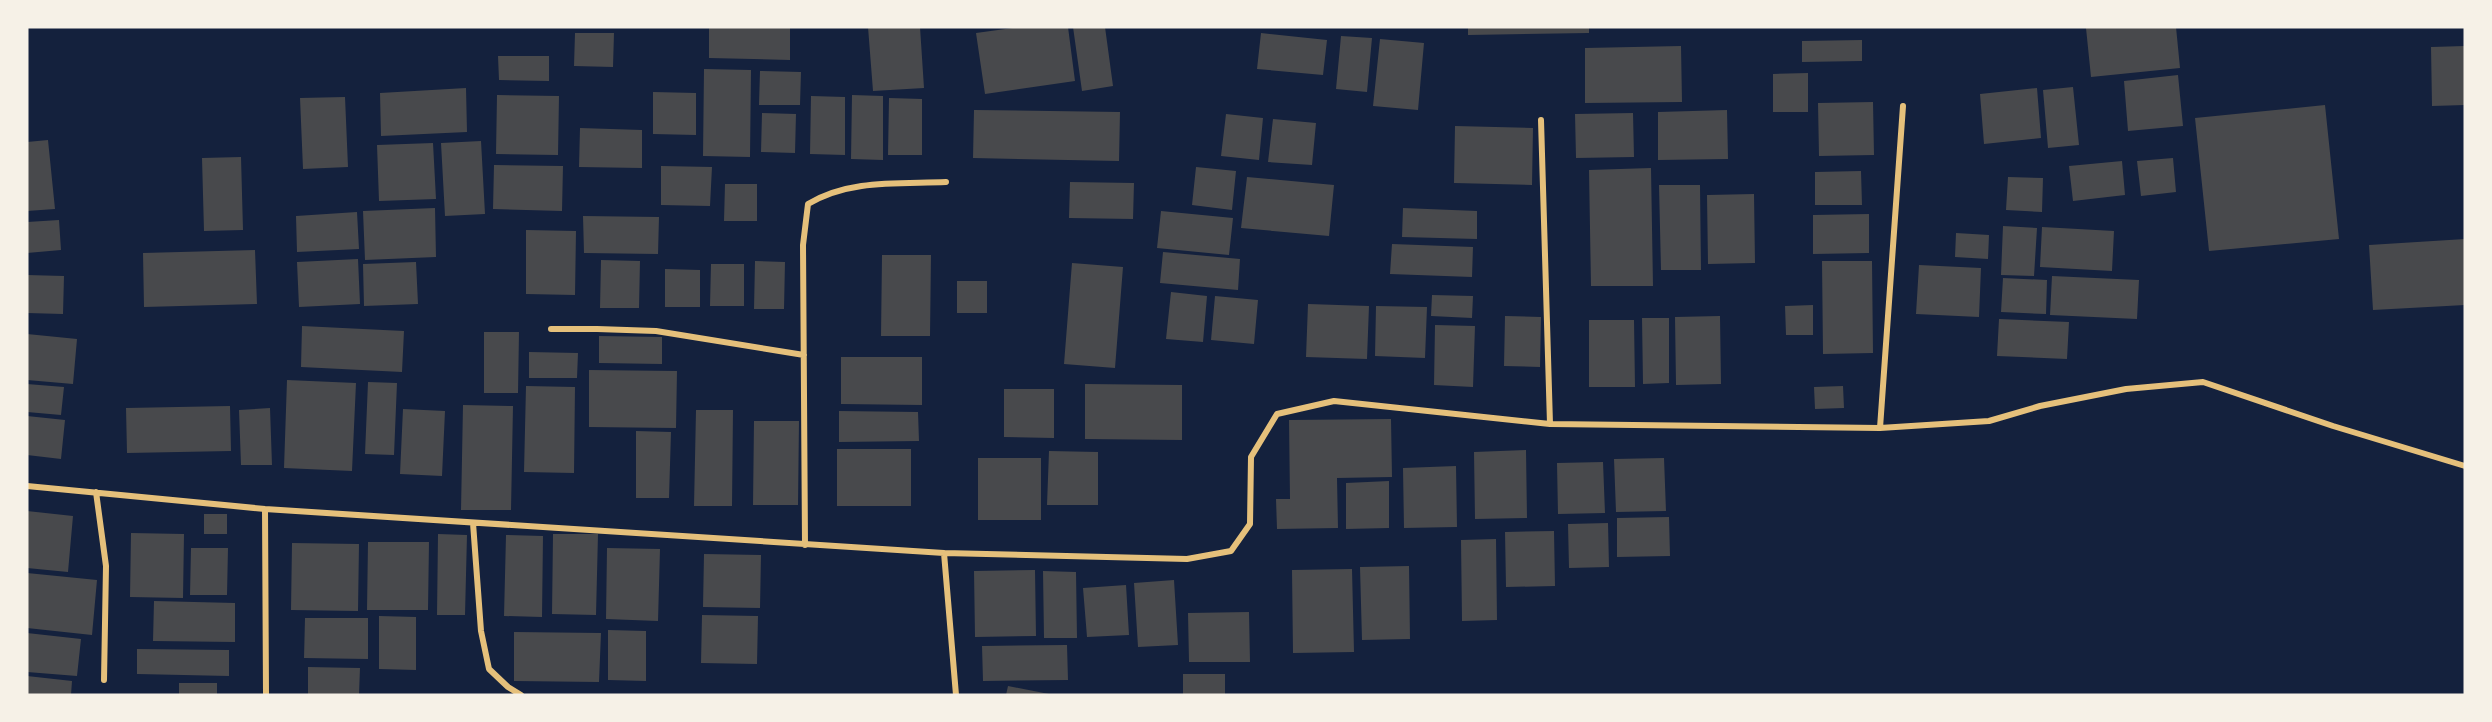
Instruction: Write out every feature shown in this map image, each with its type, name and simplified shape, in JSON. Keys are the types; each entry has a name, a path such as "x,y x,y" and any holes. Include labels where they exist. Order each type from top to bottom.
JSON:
{"street":[{"path":"1880,428 1903,106"},
{"path":"1541,120 1550,424"},
{"path":"805,545 803,245 808,204 827,193 866,184 946,182"},
{"path":"551,329 597,328 656,332 804,355"},
{"path":"27,486 265,509 805,545 944,553 1187,559 1231,551 1250,524 1251,457 1277,414 1334,401 1550,424 1880,428 1989,421 2040,406 2126,389 2203,382 2333,426 2465,466"},
{"path":"96,492 106,566 104,680"},
{"path":"265,509 266,695"},
{"path":"473,523 481,631 489,669 508,687 521,695"},
{"path":"944,553 956,695"}],"building":[{"path":"709,27 790,27 790,60 709,58"},
{"path":"868,27 920,27 924,88 873,91"},
{"path":"1019,27 1068,27 1075,81 985,94 976,33"},
{"path":"1073,27 1105,27 1113,86 1082,91"},
{"path":"1468,27 1589,27 1589,33 1468,35"},
{"path":"2176,27 2180,68 2091,77 2086,28"},
{"path":"575,33 614,33 613,67 574,66"},
{"path":"1261,33 1327,40 1323,75 1257,69"},
{"path":"1341,36 1372,38 1367,92 1336,89"},
{"path":"1380,39 1424,43 1418,110 1373,106"},
{"path":"1862,40 1862,61 1802,62 1802,41"},
{"path":"1681,46 1682,102 1585,103 1585,48"},
{"path":"2465,46 2465,105 2432,106 2431,47"},
{"path":"498,56 549,56 549,81 499,80"},
{"path":"704,69 751,70 750,157 703,156"},
{"path":"760,71 801,72 800,105 759,105"},
{"path":"1808,73 1808,112 1773,112 1773,74"},
{"path":"2178,75 2183,126 2128,131 2124,81"},
{"path":"2073,87 2079,145 2048,148 2043,90"},
{"path":"466,88 467,132 381,136 380,93"},
{"path":"2037,88 2041,138 1984,144 1980,94"},
{"path":"653,92 696,93 696,135 653,134"},
{"path":"497,95 559,96 558,155 496,154"},
{"path":"852,95 883,96 883,160 851,159"},
{"path":"811,96 845,97 845,155 810,154"},
{"path":"345,97 348,167 303,169 300,98"},
{"path":"889,98 922,99 922,155 888,155"},
{"path":"1873,102 1874,155 1819,156 1818,103"},
{"path":"2325,105 2339,239 2209,251 2195,118"},
{"path":"974,110 1120,112 1119,161 973,158"},
{"path":"1727,110 1728,159 1658,160 1658,112"},
{"path":"762,113 796,114 795,153 761,152"},
{"path":"1633,113 1634,157 1576,158 1575,114"},
{"path":"1226,114 1263,118 1259,160 1221,156"},
{"path":"1273,119 1316,123 1312,165 1268,162"},
{"path":"1455,126 1533,128 1532,185 1454,183"},
{"path":"580,128 642,130 642,168 579,167"},
{"path":"48,140 55,209 27,211 27,142"},
{"path":"481,141 485,214 445,216 441,143"},
{"path":"433,143 436,199 379,201 377,145"},
{"path":"241,157 243,230 204,231 202,158"},
{"path":"2173,158 2176,192 2141,196 2137,161"},
{"path":"2122,161 2125,195 2073,201 2069,166"},
{"path":"494,165 563,166 562,211 493,209"},
{"path":"661,166 712,167 710,206 661,205"},
{"path":"1196,167 1236,171 1232,210 1192,205"},
{"path":"1651,168 1653,286 1591,286 1589,170"},
{"path":"1861,171 1862,205 1815,205 1815,172"},
{"path":"1247,177 1334,185 1329,236 1241,228"},
{"path":"2008,177 2043,178 2042,212 2006,210"},
{"path":"1070,182 1134,183 1133,219 1069,218"},
{"path":"725,184 757,184 757,221 724,221"},
{"path":"1659,185 1700,185 1701,270 1661,270"},
{"path":"1754,194 1755,263 1708,264 1707,195"},
{"path":"435,208 436,257 365,260 363,211"},
{"path":"1403,208 1477,211 1477,239 1402,237"},
{"path":"1161,211 1233,218 1229,255 1157,248"},
{"path":"357,212 359,249 297,252 296,216"},
{"path":"1869,214 1869,253 1813,254 1813,215"},
{"path":"583,216 659,217 658,254 584,253"},
{"path":"59,220 61,250 27,253 27,222"},
{"path":"2003,226 2037,228 2034,276 2001,275"},
{"path":"2042,227 2114,231 2112,271 2040,267"},
{"path":"526,230 576,231 575,295 526,294"},
{"path":"1956,233 1989,235 1988,259 1955,257"},
{"path":"2465,239 2465,305 2373,310 2369,245"},
{"path":"1392,244 1473,247 1472,277 1390,274"},
{"path":"255,250 257,304 144,307 143,253"},
{"path":"1163,252 1240,259 1238,290 1160,283"},
{"path":"882,255 931,255 930,336 881,336"},
{"path":"358,259 360,304 299,307 297,262"},
{"path":"601,260 640,261 639,308 600,308"},
{"path":"755,261 785,262 784,309 754,309"},
{"path":"1822,261 1872,261 1873,353 1823,354"},
{"path":"416,262 418,304 364,306 363,264"},
{"path":"1072,263 1123,267 1115,368 1064,364"},
{"path":"711,264 744,264 744,306 710,306"},
{"path":"1919,265 1981,268 1979,317 1916,314"},
{"path":"665,269 700,270 700,307 665,307"},
{"path":"27,275 64,276 63,314 27,313"},
{"path":"2052,276 2139,280 2137,319 2050,315"},
{"path":"2003,278 2047,280 2046,314 2001,312"},
{"path":"957,281 987,281 987,313 957,313"},
{"path":"1171,292 1207,296 1203,342 1166,339"},
{"path":"1432,295 1473,296 1472,318 1431,316"},
{"path":"1215,296 1258,300 1254,344 1211,340"},
{"path":"1308,304 1369,306 1367,359 1306,357"},
{"path":"1813,305 1813,335 1786,335 1785,306"},
{"path":"1376,306 1427,307 1425,358 1375,356"},
{"path":"1505,316 1541,317 1540,367 1504,366"},
{"path":"1720,316 1721,384 1676,385 1675,317"},
{"path":"1642,318 1669,318 1669,383 1643,384"},
{"path":"1999,319 2069,322 2067,359 1997,356"},
{"path":"1589,320 1634,320 1635,387 1589,387"},
{"path":"1435,325 1475,326 1473,387 1434,385"},
{"path":"302,326 404,331 402,372 301,367"},
{"path":"484,332 519,332 518,393 484,393"},
{"path":"27,334 77,339 73,384 27,380"},
{"path":"599,336 662,337 662,364 599,363"},
{"path":"529,352 578,353 577,378 529,378"},
{"path":"841,357 922,357 922,405 841,404"},
{"path":"589,370 677,371 676,428 589,427"},
{"path":"287,380 356,383 352,471 284,468"},
{"path":"368,382 397,383 394,455 365,454"},
{"path":"27,384 64,387 61,415 27,412"},
{"path":"1085,384 1182,385 1182,440 1085,439"},
{"path":"526,386 575,387 574,473 524,472"},
{"path":"1843,386 1844,408 1815,409 1814,387"},
{"path":"1004,389 1054,389 1054,438 1004,437"},
{"path":"463,405 513,406 511,510 461,510"},
{"path":"230,406 231,451 127,453 126,408"},
{"path":"270,408 272,465 241,465 239,410"},
{"path":"403,409 445,411 442,476 400,474"},
{"path":"696,410 733,410 732,506 694,506"},
{"path":"839,411 918,412 919,441 839,442"},
{"path":"27,416 65,420 61,459 27,455"},
{"path":"1391,419 1392,477 1337,478 1338,528 1277,529 1276,499 1290,499 1289,420"},
{"path":"754,421 799,421 798,505 753,505"},
{"path":"636,431 671,432 669,498 636,498"},
{"path":"837,449 911,449 911,506 837,506"},
{"path":"1526,450 1527,518 1475,519 1474,452"},
{"path":"1049,451 1098,452 1098,505 1047,505"},
{"path":"978,458 1041,458 1041,520 978,520"},
{"path":"1664,458 1666,511 1616,512 1614,459"},
{"path":"1603,462 1605,513 1558,514 1557,463"},
{"path":"1456,466 1457,527 1404,528 1403,468"},
{"path":"1389,481 1389,528 1346,529 1346,483"},
{"path":"27,511 73,516 68,572 27,568"},
{"path":"204,514 227,514 227,534 204,534"},
{"path":"1669,517 1670,556 1617,557 1617,518"},
{"path":"1608,523 1609,567 1569,568 1568,524"},
{"path":"1554,531 1555,586 1506,587 1505,532"},
{"path":"131,533 184,534 183,598 130,597"},
{"path":"438,534 467,535 465,615 437,615"},
{"path":"553,534 598,534 596,615 552,614"},
{"path":"506,535 543,536 542,617 504,616"},
{"path":"1496,539 1497,620 1462,621 1461,540"},
{"path":"368,542 429,542 428,610 367,610"},
{"path":"292,543 359,544 358,611 291,610"},
{"path":"191,548 228,548 227,595 190,595"},
{"path":"607,548 660,549 658,621 606,619"},
{"path":"704,554 761,555 760,608 703,607"},
{"path":"1409,566 1410,639 1362,640 1360,567"},
{"path":"1352,569 1354,652 1293,653 1292,570"},
{"path":"1035,570 1036,636 975,637 974,571"},
{"path":"1043,571 1076,572 1077,638 1044,638"},
{"path":"27,573 97,580 92,635 27,628"},
{"path":"1174,580 1178,645 1138,647 1134,583"},
{"path":"1126,585 1129,635 1087,637 1083,588"},
{"path":"154,601 235,603 235,642 153,641"},
{"path":"1249,612 1250,662 1189,662 1188,613"},
{"path":"702,615 758,616 757,664 701,663"},
{"path":"379,616 416,617 416,670 379,669"},
{"path":"305,618 368,618 368,659 304,658"},
{"path":"608,630 646,631 646,681 608,680"},
{"path":"514,632 601,633 599,682 514,681"},
{"path":"27,633 81,639 77,676 27,672"},
{"path":"1067,645 1068,680 983,681 982,646"},
{"path":"137,649 229,650 229,676 137,674"},
{"path":"308,667 360,668 359,695 308,695"},
{"path":"1183,674 1225,674 1225,695 1183,695"},
{"path":"27,676 72,681 71,695 27,695"},
{"path":"179,683 217,683 217,695 179,695"},
{"path":"1008,686 1049,694 1006,695"}]}
